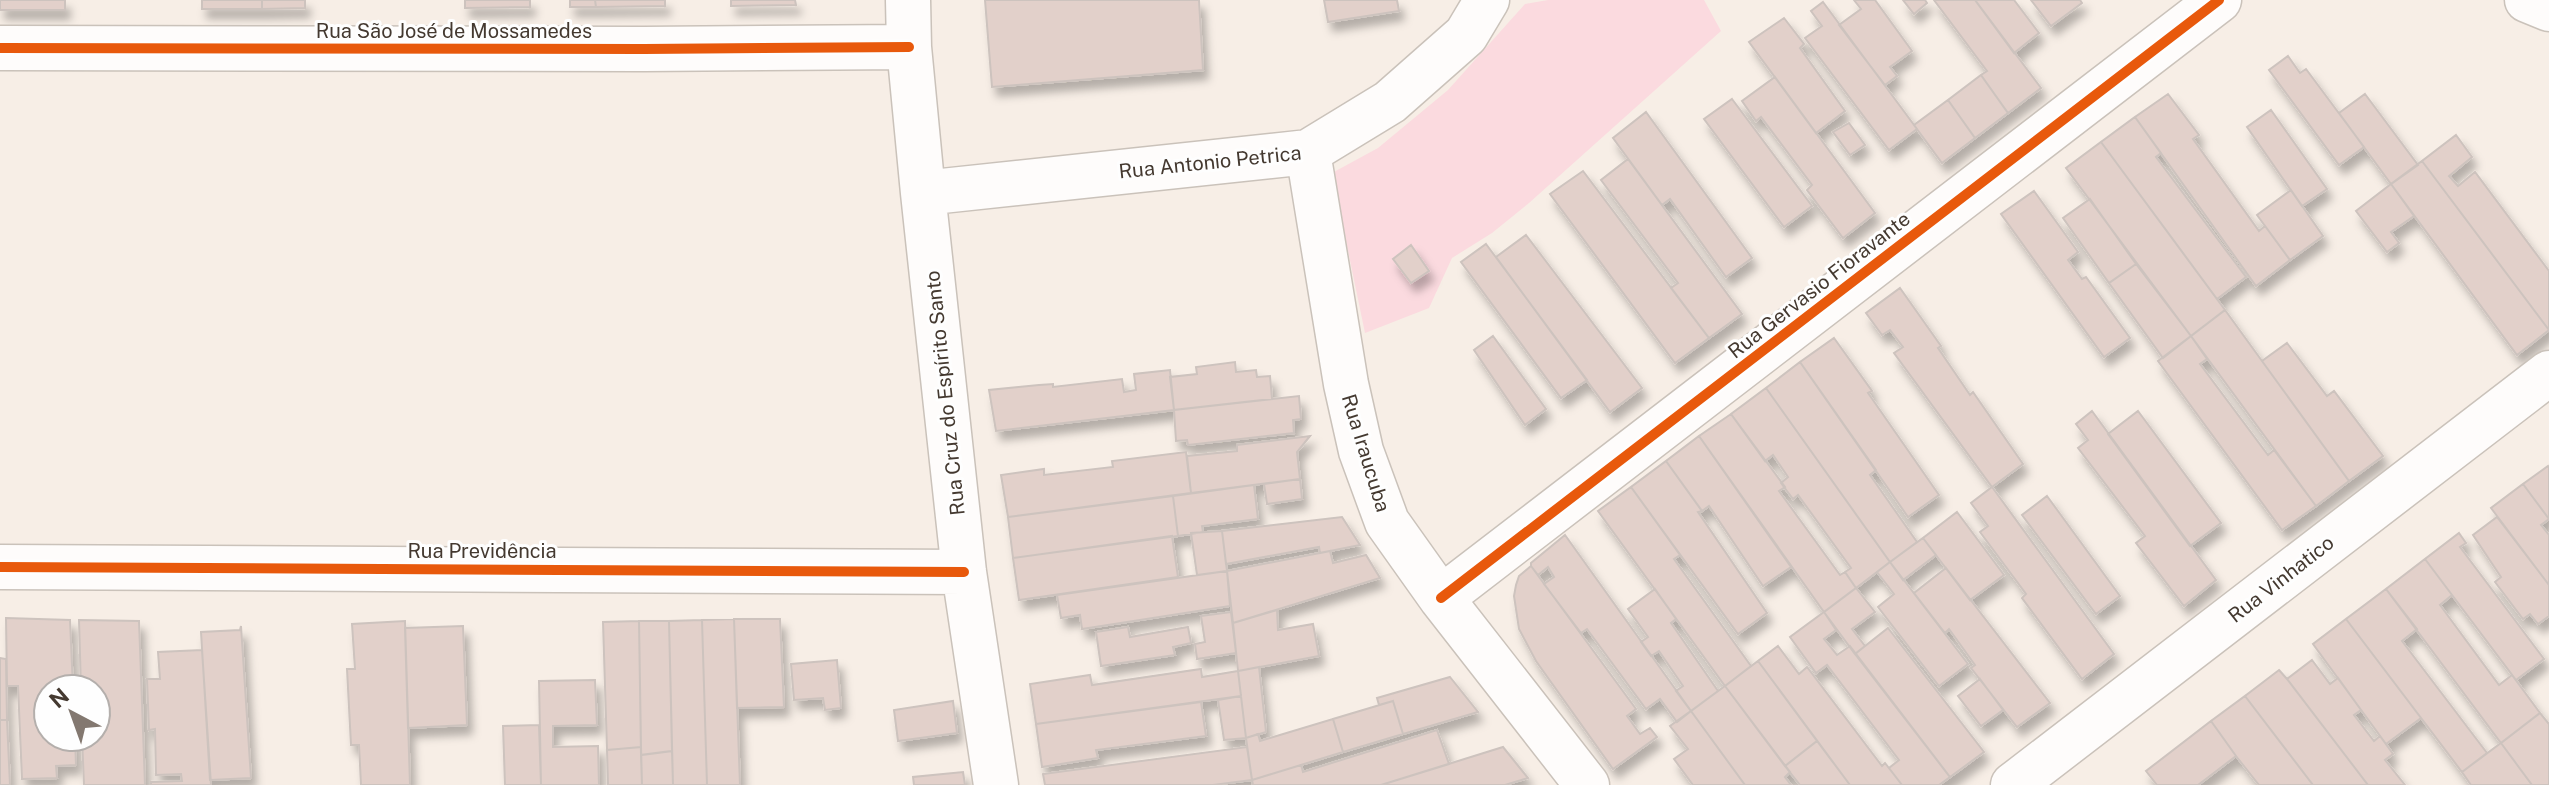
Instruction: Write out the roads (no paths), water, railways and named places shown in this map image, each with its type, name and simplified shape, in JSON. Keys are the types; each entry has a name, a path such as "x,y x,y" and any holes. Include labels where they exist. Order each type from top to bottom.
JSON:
{"street":[{"name":"Rua Cruz do Espírito Santo","path":"908,0 909,47 923,193 964,572 996,785"},
{"name":"Rua Antonio Petrica","path":"923,193 1308,152 1390,102 1466,35 1487,0"},
{"name":"Rua Gervasio Fioravante","path":"1441,598 2219,0"},
{"path":"2527,0 2549,9"},
{"name":"Rua São José de Mossamedes","path":"0,48 909,47"},
{"name":"Rua Iraucuba","path":"1308,152 1346,384 1361,451 1387,522 1441,598 1587,785"},
{"name":"Rua Vinhatico","path":"2013,785 2549,373"},
{"name":"Rua Previdência","path":"0,567 964,572"}]}
